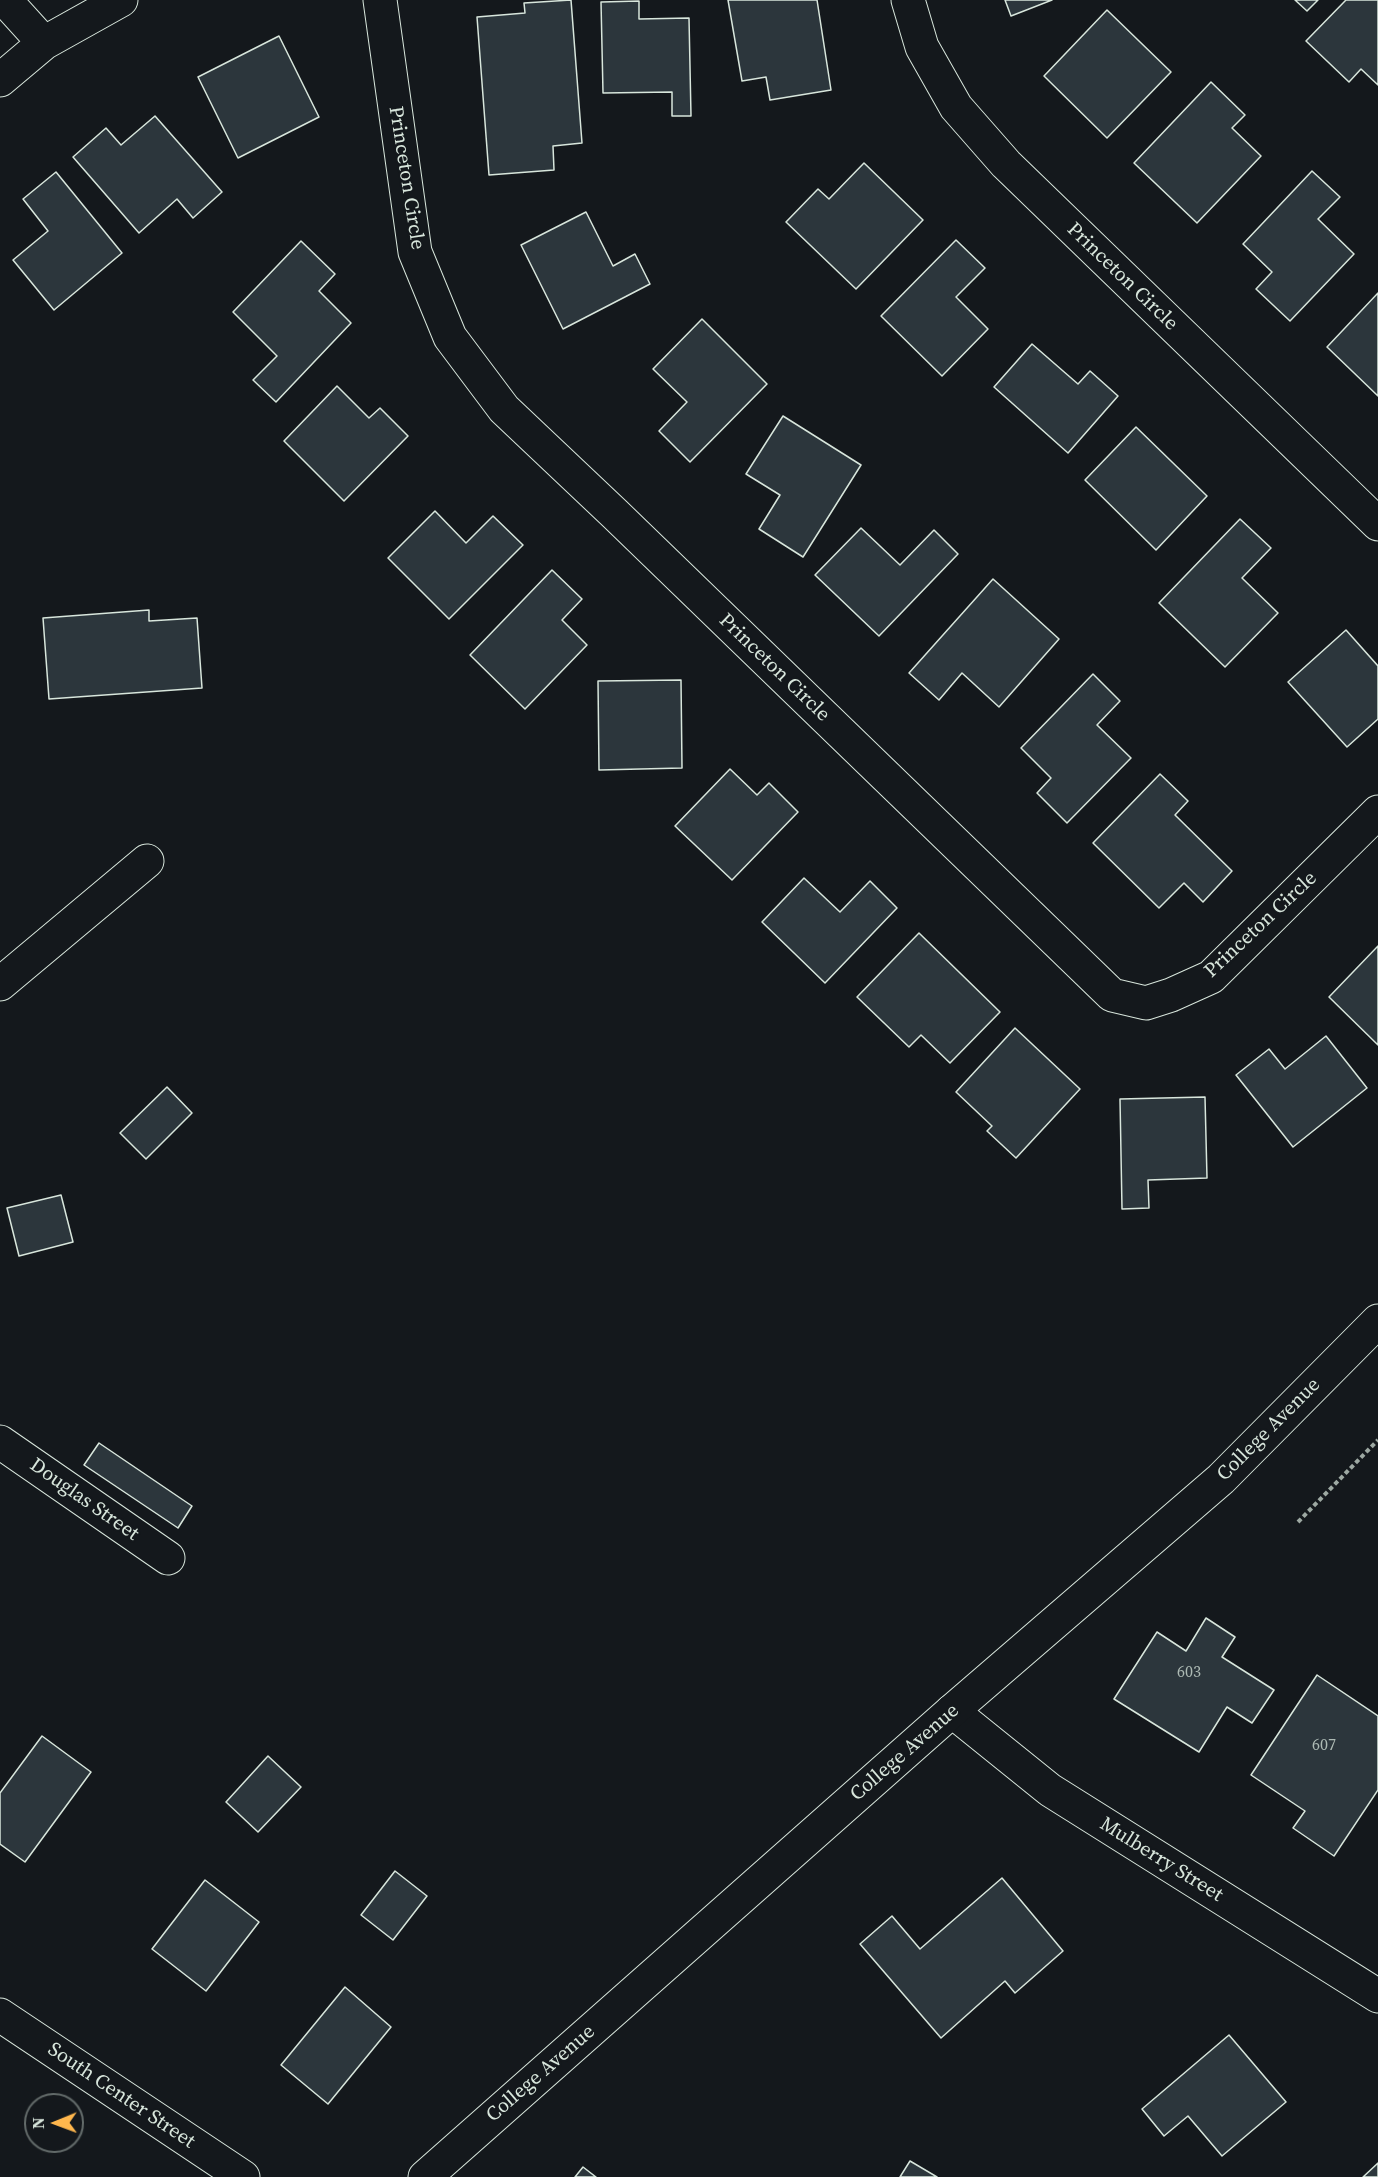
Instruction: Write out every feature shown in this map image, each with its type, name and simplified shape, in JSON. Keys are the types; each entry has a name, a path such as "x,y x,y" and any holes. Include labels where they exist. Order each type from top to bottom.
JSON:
{"street":[{"path":"5,0 44,43"},
{"path":"0,80 44,43 121,0"},
{"name":"Princeton Circle","path":"380,0 414,252 450,337 504,409 1112,995 1146,1003 1171,996 1210,977 1378,812"},
{"name":"Princeton Circle","path":"908,0 922,47 956,107 1006,164 1378,524"},
{"path":"0,984 147,861"},
{"name":"College Avenue","path":"425,2177 952,1712 1221,1479 1378,1321"},
{"name":"Douglas Street","path":"0,1442 168,1558"},
{"name":"Mulberry Street","path":"952,1712 1050,1790 1378,1996"},
{"name":"South Center Street","path":"0,2015 243,2177"}],"path":[{"path":"1298,1522 1378,1440"}],"building":[{"path":"571,0 582,143 553,146 554,170 489,175 477,17 525,13 524,3"},
{"path":"728,0 817,0 831,90 770,100 766,77 742,81"},
{"path":"1005,0 1052,0 1011,16"},
{"path":"1295,0 1318,0 1307,11"},
{"path":"1346,0 1378,0 1378,85 1361,69 1349,82 1306,41"},
{"path":"639,1 639,19 689,18 691,116 672,116 672,92 603,93 601,2"},
{"path":"1107,10 1171,72 1107,138 1044,76"},
{"path":"279,36 319,117 238,158 198,77"},
{"path":"1211,82 1245,115 1232,128 1261,156 1197,223 1134,163"},
{"path":"155,116 222,192 193,218 177,199 139,233 73,157 106,128 121,145"},
{"path":"864,163 923,220 856,289 786,222 818,189 829,199"},
{"path":"1312,171 1340,197 1318,219 1354,254 1290,321 1256,289 1272,272 1243,244"},
{"path":"56,172 122,253 54,310 13,260 48,231 23,199"},
{"path":"586,212 613,266 635,254 650,284 563,329 521,245"},
{"path":"956,240 985,268 956,297 988,329 942,376 881,316"},
{"path":"301,241 335,274 319,291 351,323 276,402 253,380 277,356 233,312"},
{"path":"1378,293 1378,396 1327,347"},
{"path":"702,319 767,384 690,462 659,431 687,402 653,369"},
{"path":"1032,344 1078,384 1090,371 1118,396 1068,453 994,387"},
{"path":"337,386 369,418 380,408 408,436 344,501 284,441"},
{"path":"783,416 861,465 803,557 759,529 780,495 746,474"},
{"path":"1136,427 1207,496 1156,550 1085,480"},
{"path":"435,511 466,543 493,516 523,545 449,619 388,558"},
{"path":"1240,519 1271,548 1242,578 1278,613 1225,667 1159,603"},
{"path":"861,528 900,565 934,530 958,554 879,636 815,575"},
{"path":"552,570 582,599 562,620 587,645 525,709 470,655"},
{"path":"993,579 1059,639 999,707 962,673 939,700 909,673"},
{"path":"149,610 149,621 197,618 202,688 49,699 43,618"},
{"path":"1346,630 1378,666 1378,719 1347,747 1288,682"},
{"path":"1093,674 1120,701 1097,725 1131,758 1067,823 1037,793 1051,778 1021,748"},
{"path":"681,680 682,768 599,770 598,681"},
{"path":"730,769 757,795 769,783 798,812 732,880 675,826"},
{"path":"1160,774 1188,801 1175,815 1232,871 1203,902 1184,883 1159,908 1093,843"},
{"path":"804,878 840,912 870,881 897,908 825,983 762,922"},
{"path":"919,933 1000,1012 950,1063 921,1035 909,1047 857,997"},
{"path":"1378,946 1378,1045 1329,997"},
{"path":"1015,1028 1080,1089 1016,1158 987,1131 992,1126 956,1092"},
{"path":"1326,1036 1367,1088 1293,1147 1236,1075 1269,1049 1285,1069"},
{"path":"167,1087 192,1113 146,1159 120,1133"},
{"path":"1205,1097 1207,1178 1148,1180 1149,1208 1122,1209 1120,1099"},
{"path":"61,1195 73,1242 19,1256 7,1208"},
{"path":"99,1443 192,1506 178,1528 84,1465"},
{"path":"1206,1618 1235,1637 1222,1657 1274,1690 1252,1723 1227,1707 1199,1752 1114,1699 1157,1632 1186,1651"},
{"path":"1317,1675 1378,1716 1378,1790 1334,1856 1293,1828 1305,1811 1251,1775"},
{"path":"42,1736 91,1772 25,1862 0,1844 0,1793"},
{"path":"268,1756 301,1787 258,1832 226,1802"},
{"path":"395,1871 427,1896 393,1940 361,1915"},
{"path":"1002,1878 1063,1951 1015,1993 1005,1981 941,2038 860,1944 892,1916 920,1949"},
{"path":"205,1880 259,1922 206,1991 152,1949"},
{"path":"345,1987 391,2027 328,2104 281,2065"},
{"path":"1229,2035 1286,2102 1222,2156 1188,2116 1164,2136 1142,2109"},
{"path":"910,2161 937,2177 900,2177"},
{"path":"1378,2163 1378,2177 1363,2177"},
{"path":"583,2167 596,2177 575,2177"}]}
